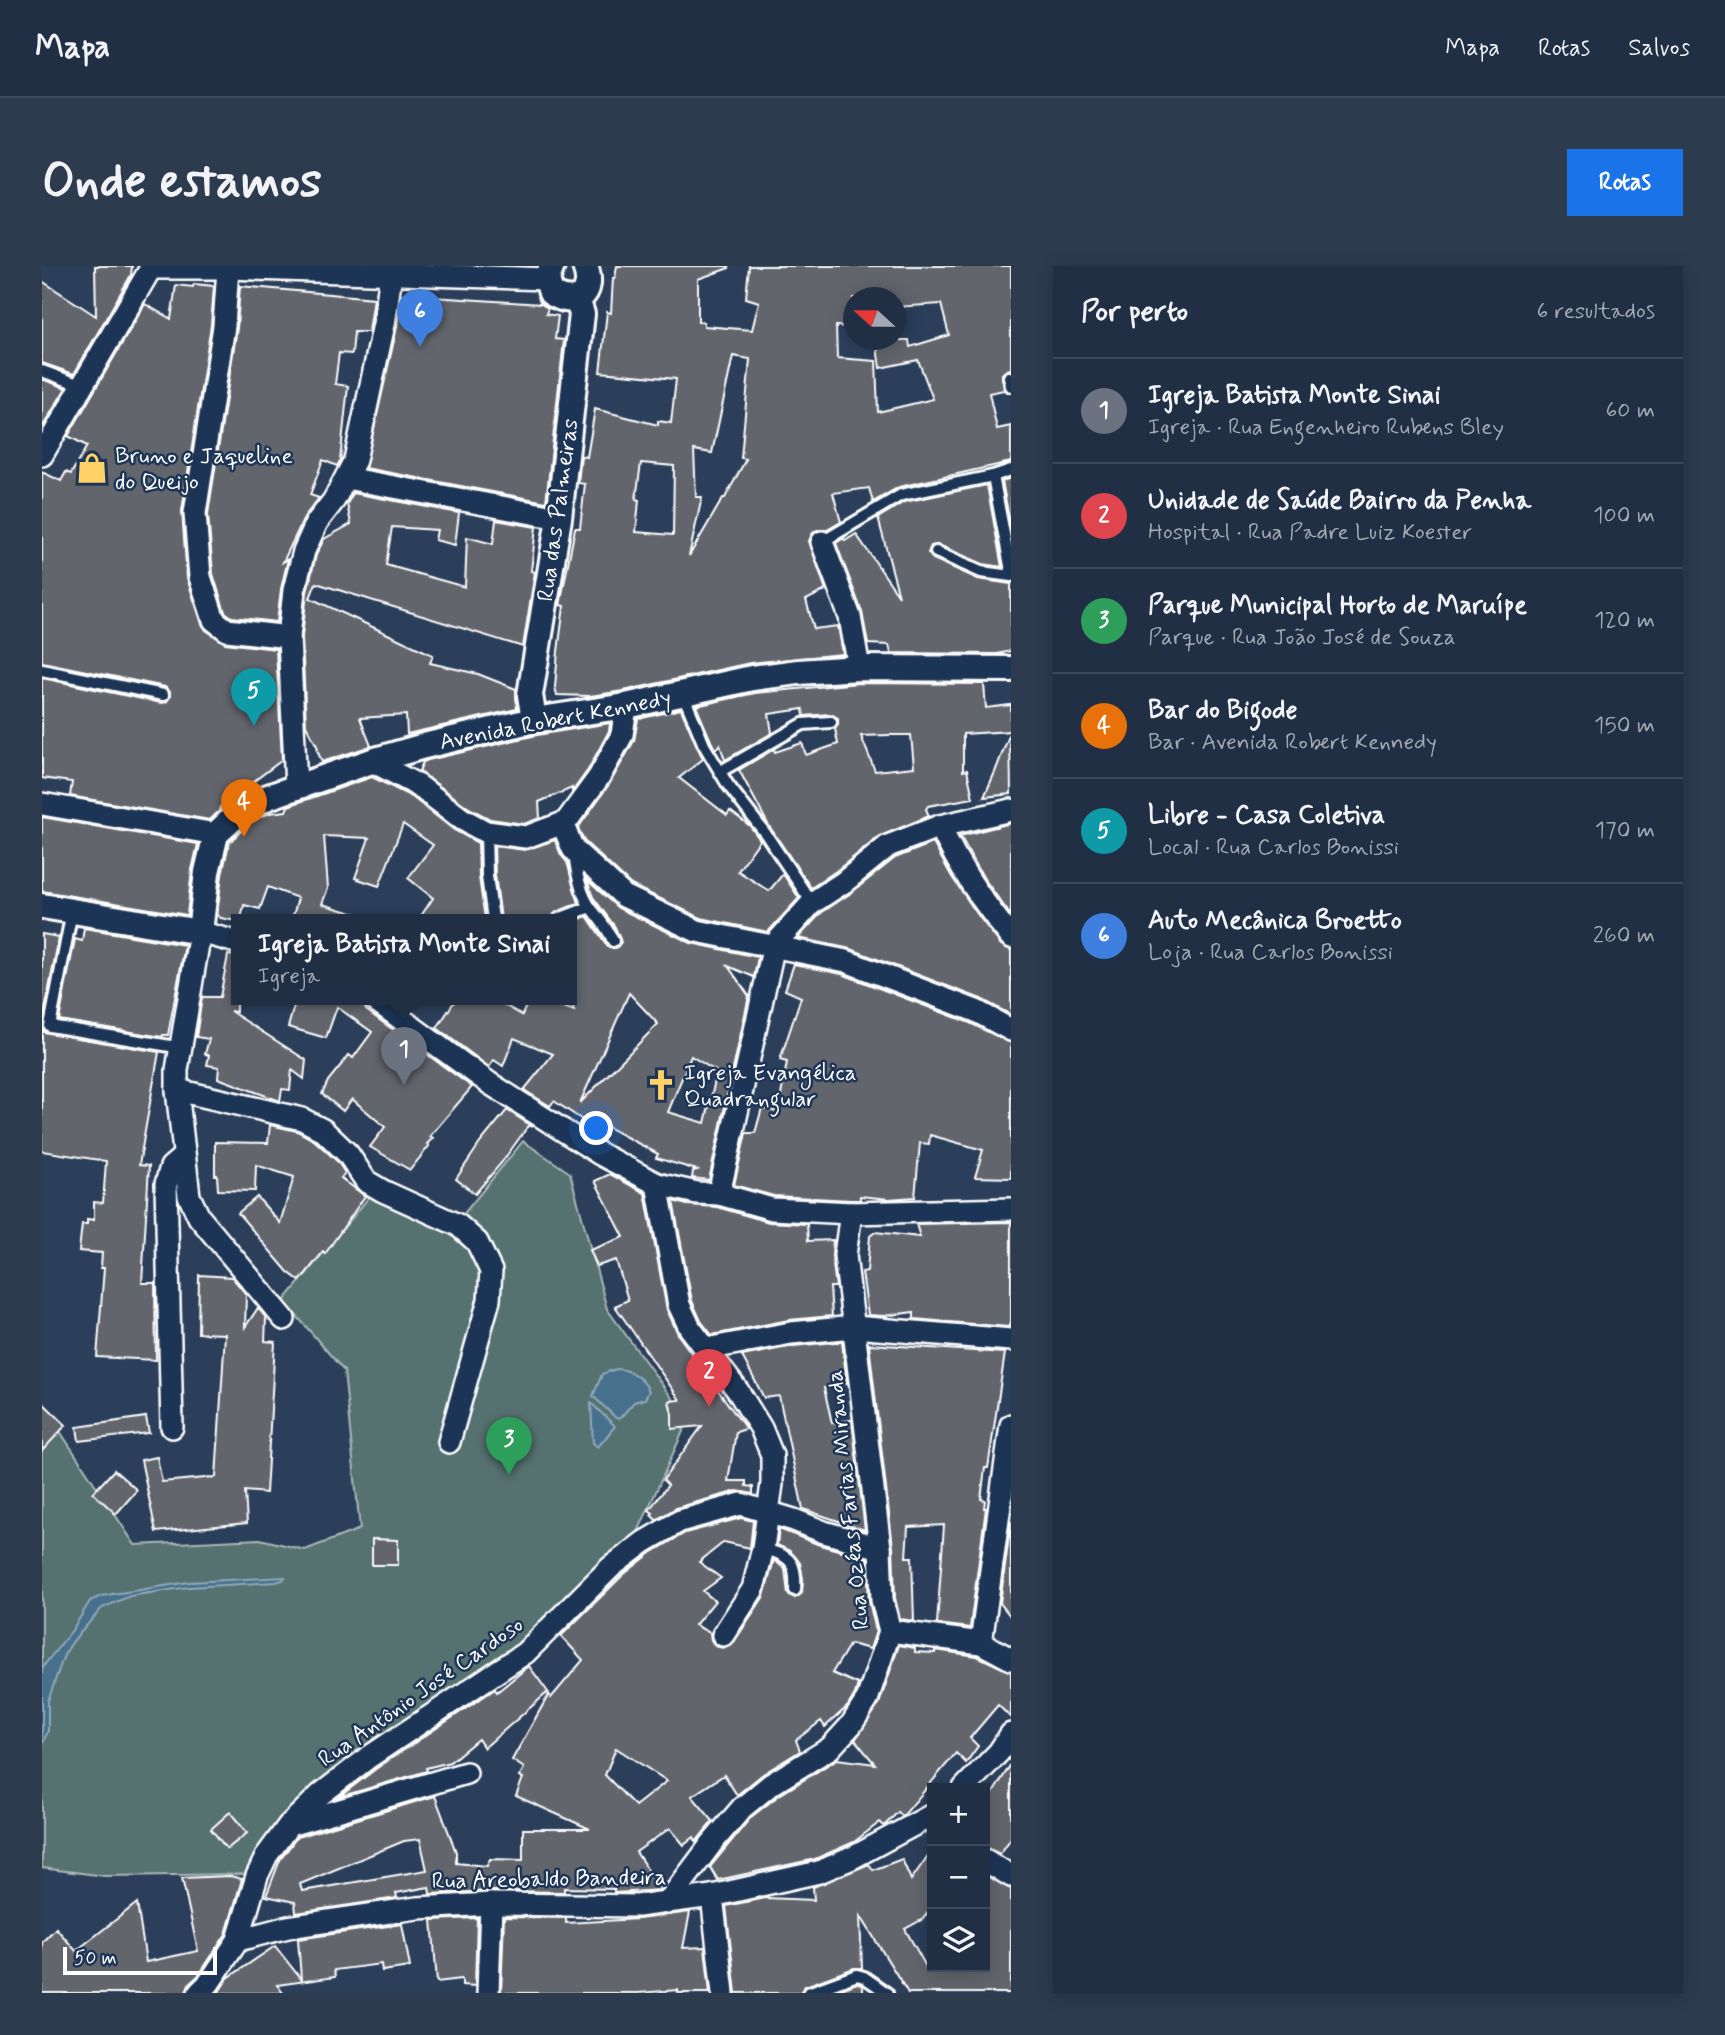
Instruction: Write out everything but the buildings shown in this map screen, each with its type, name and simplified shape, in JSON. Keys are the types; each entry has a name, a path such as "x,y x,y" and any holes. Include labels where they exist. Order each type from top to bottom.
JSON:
{"street":[{"path":"42,455 152,267 391,274 550,273 551,293 563,301 577,299 587,291 590,278 585,266"},
{"path":"228,268 223,326 195,513 200,577 214,620 227,630 289,637"},
{"path":"296,788 289,637 294,590 304,551 317,522 334,500 355,460 384,324 391,274"},
{"name":"Rua das Palmeiras","path":"534,720 530,695 559,518 582,314 577,299"},
{"path":"346,478 559,518"},
{"path":"822,542 850,617 859,668"},
{"name":"Avenida Robert Kennedy","path":"216,834 243,809 268,797 372,761 534,720 626,706 752,678 798,672 859,668 1011,669"},
{"path":"626,706 622,735 599,776 566,822 565,830 573,849 624,896 697,931 846,961 976,1011 1011,1030"},
{"path":"372,761 419,786 462,819 486,832 526,837 566,822"},
{"path":"42,804 216,834 207,872 177,1070 189,1196 199,1217 284,1319"},
{"path":"719,1194 774,946 812,903 844,882 888,846 940,826 1011,810"},
{"path":"940,826 955,859 976,894 1011,937"},
{"path":"42,906 200,932 231,941"},
{"path":"382,1005 489,1083 600,1154 657,1184 696,1193 719,1194 772,1209 852,1213 1011,1209"},
{"path":"177,1090 302,1119 323,1130 348,1154 366,1181 458,1225 477,1242 491,1271 489,1300 449,1442"},
{"path":"172,1427 166,1184 171,1167 184,1156"},
{"path":"657,1184 679,1305 690,1328 738,1391 761,1428 772,1455 768,1513 753,1589 723,1635"},
{"name":"Rua Ozéas Farias Miranda","path":"667,1903 742,1808 770,1785 830,1748 851,1725 867,1699 890,1630 882,1600 880,1548 845,1255 852,1213"},
{"path":"706,1349 791,1333 854,1327 1011,1340"},
{"path":"981,1636 1011,1425"},
{"name":"Rua Antônio José Cardoso","path":"199,1993 209,1983 238,1940 257,1876 267,1855 289,1825 321,1794 369,1757 525,1653 611,1567 644,1542 680,1521 741,1504 880,1548"},
{"path":"890,1630 981,1636 1011,1658"},
{"path":"969,1783 999,1752 1011,1734"},
{"path":"289,1825 466,1773"},
{"name":"Rua Areobaldo Bandeira","path":"238,1940 288,1927 417,1908 491,1904 637,1906 712,1896 819,1872 927,1821"},
{"path":"990,1863 1011,1876"},
{"path":"712,1896 723,1993"},
{"path":"488,1993 491,1904"}],"lane":[{"path":"42,371 83,386"},
{"path":"822,542 901,495 1011,470"},
{"path":"936,552 981,572 1011,574 993,476"},
{"path":"42,670 163,695"},
{"path":"683,694 704,745 728,785 765,832 812,903"},
{"path":"721,771 803,724 831,722"},
{"path":"486,832 488,886 492,914"},
{"path":"573,849 579,880 590,907 605,923 613,941"},
{"path":"572,914 590,907"},
{"path":"72,911 50,1026 182,1048"},
{"path":"763,1548 787,1557 792,1562 796,1577 795,1590"},
{"path":"808,1993 857,1975 864,1976 887,1993"}],"green space":[{"path":"523,1141 570,1173 607,1309 688,1420 638,1532 524,1645 263,1847 245,1874 105,1876 42,1868 42,1404 135,1545 260,1539 305,1550 360,1529 344,1371 284,1301 374,1191 453,1227"}],"water":[{"path":"616,1369 636,1375 649,1391 645,1399 634,1402 619,1419 593,1396 602,1374"},
{"path":"591,1403 615,1426 598,1447 593,1443"},
{"path":"285,1577 276,1582 189,1587 130,1596 102,1608 64,1655 48,1701 48,1731 42,1745 42,1670 90,1601 101,1596 189,1582"}],"place":[{"name":"Auto Mecânica Broetto","path":"420,347"},
{"name":"Bruno e Jaqueline do Queijo","path":"92,468"},
{"name":"Libre - Casa Coletiva","path":"254,726"},
{"name":"Bar do Bigode","path":"244,837"},
{"name":"Igreja Batista Monte Sinai","path":"404,1085"},
{"name":"Igreja Evangélica Quadrangular","path":"661,1085"},
{"name":"Unidade de Saúde Bairro da Penha","path":"709,1407"},
{"name":"Parque Municipal Horto de Maruípe","path":"509,1475"}]}
